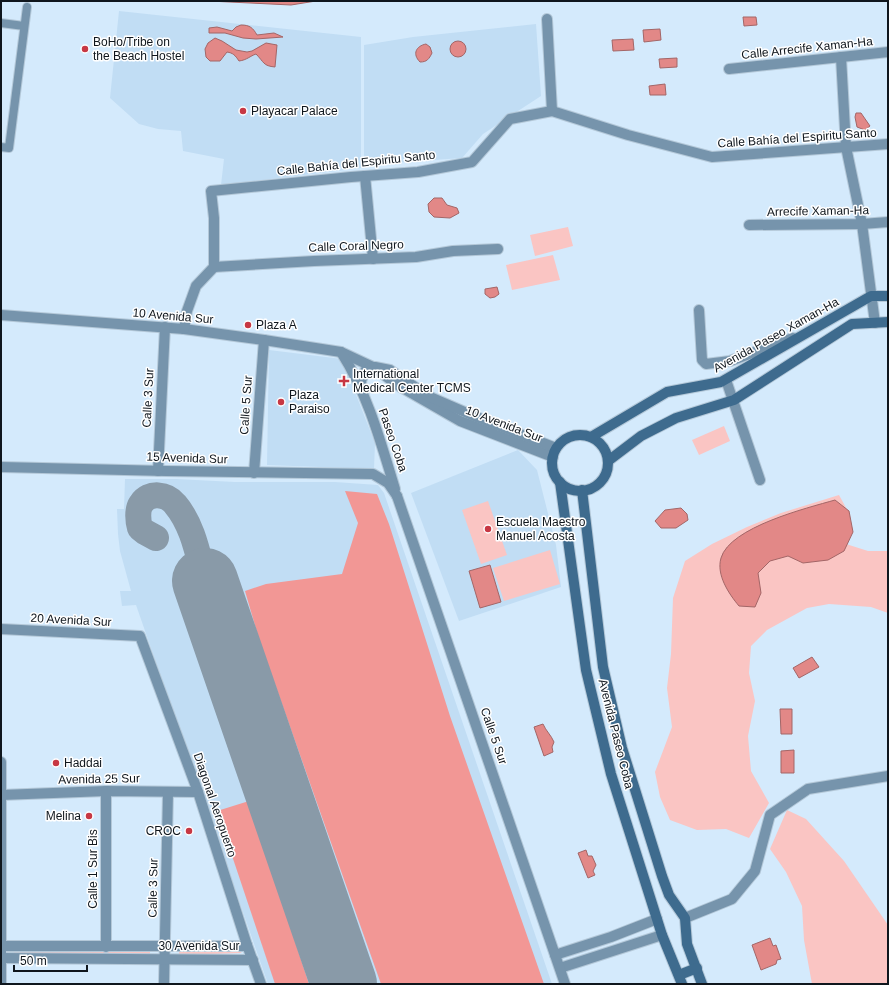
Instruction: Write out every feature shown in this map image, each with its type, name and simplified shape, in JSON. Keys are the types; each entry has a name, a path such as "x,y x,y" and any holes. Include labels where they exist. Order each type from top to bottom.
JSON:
{"main road":[{"name":"Avenida Paseo Xaman-Ha","path":"591,437 667,392 726,380 872,296 888,296"},
{"path":"608,461 641,436 676,418 734,400 852,324 888,322"},
{"path":"575,435 591,437 603,447 606,454 608,461 604,476 600,482 589,489 574,490 566,487 560,482 552,466 555,452 561,442 575,435"},
{"name":"Avenida Paseo Coba","path":"560,482 586,670 611,774 662,935 680,979"},
{"name":"Avenida Paseo Coba","path":"582,490 603,667 622,748 669,896 685,918"},
{"path":"645,882 662,876"},
{"path":"685,918 687,944 702,984"},
{"path":"680,979 697,968"}],"street":[{"path":"5,148 27,7"},
{"path":"547,19 552,111"},
{"path":"1,23 24,26"},
{"name":"Calle Arrecife Xaman-Ha","path":"729,69 888,52"},
{"path":"841,57 846,147 862,224 875,323"},
{"name":"Calle Bahía del Espiritu Santo","path":"214,267 214,218 211,191 418,172 472,162 510,119 552,111 628,136 712,158 888,144"},
{"path":"365,176 373,258"},
{"name":"Arrecife Xaman-Ha","path":"749,225 862,224 888,222"},
{"name":"Calle Coral Negro","path":"214,267 416,257 454,251 498,248"},
{"path":"184,329 187,311 196,286 214,267"},
{"path":"699,310 702,360 706,364 730,361 809,332"},
{"name":"10 Avenida Sur","path":"1,316 184,329 342,352 373,367 390,370 428,396 555,452"},
{"name":"Calle 3 Sur","path":"158,471 165,327"},
{"name":"Calle 5 Sur","path":"254,473 264,340"},
{"name":"Paseo Coba","path":"342,352 354,372 363,393 397,496"},
{"name":"Paseo Coba","path":"363,393 361,381 365,371 373,367"},
{"path":"726,380 760,480"},
{"path":"384,455 378,470 373,474 388,483 397,496"},
{"name":"15 Avenida Sur","path":"1,467 254,473 373,474"},
{"name":"Calle 5 Sur","path":"397,496 565,984"},
{"name":"20 Avenida Sur","path":"1,629 140,636"},
{"name":"Diagonal Aeropuerto","path":"140,636 198,792 261,984"},
{"path":"1,762 1,984"},
{"path":"685,918 732,899 755,871 770,815 808,788 888,776"},
{"name":"Avenida 25 Sur","path":"2,795 106,791 198,792"},
{"name":"Calle 1 Sur Bis","path":"106,791 106,947"},
{"name":"Calle 3 Sur","path":"164,984 168,792"},
{"path":"555,955 610,937 657,919"},
{"path":"560,968 662,935"},
{"name":"30 Avenida Sur","path":"1,946 165,947 247,945"},
{"name":"30 Avenida Sur","path":"1,958 253,960"}],"shaded area":[{"path":"209,1 316,1 291,5"},
{"name":"Playacar Palace","path":"119,11 361,37 361,168 221,185 224,159 183,151 181,131 158,129 139,124 110,98"},
{"path":"743,17 756,17 757,25 744,26"},
{"path":"536,24 541,96 483,134 462,158 364,165 364,45 413,37"},
{"path":"241,25 251,27 257,35 274,33 283,37 256,39 243,38 225,33 209,33 209,28 217,27 232,31"},
{"path":"660,29 661,40 644,42 643,30"},
{"path":"215,38 236,50 247,52 252,51 266,43 277,45 275,67 266,65 256,54 239,61 234,55 227,52 220,61 210,61 206,57 205,49 208,43"},
{"path":"633,39 634,50 613,51 612,40"},
{"path":"455,41 461,41 466,46 464,55 461,57 455,57 450,52 450,46"},
{"path":"426,44 430,47 432,53 428,60 420,62 416,56 416,51 418,48"},
{"path":"677,58 677,67 660,68 659,59"},
{"path":"665,84 666,95 650,95 649,86"},
{"path":"856,113 861,113 870,126 865,130 857,127 855,117"},
{"path":"434,198 442,198 447,205 457,208 459,213 450,218 434,217 429,212 428,204"},
{"path":"568,227 573,246 535,256 530,235"},
{"path":"553,255 560,280 512,290 506,265"},
{"path":"497,287 499,294 495,297 490,298 485,294 485,289"},
{"path":"269,350 342,359 375,443 374,469 267,465"},
{"path":"724,426 730,441 699,455 692,440"},
{"name":"Escuela Maestro Manuel Acosta","path":"518,450 537,470 556,545 561,587 459,621 411,493"},
{"path":"125,479 176,479 235,482 335,482 378,485 384,493 552,984 268,984 136,605 122,606 120,591 131,591 120,551 118,534 117,509 124,509"},
{"path":"345,491 377,494 389,524 450,716 544,984 381,984 259,639 245,591 266,584 342,574 358,523"},
{"path":"839,495 850,515 846,544 868,551 888,551 888,613 871,607 829,604 807,608 767,630 751,646 749,673 755,701 748,736 751,771 769,803 749,838 726,829 697,830 670,820 660,797 655,772 672,727 667,688 671,654 673,598 685,561 712,544 747,527 781,513"},
{"path":"835,500 849,511 853,532 844,551 828,560 803,563 788,556 770,561 758,573 761,593 755,607 739,606 724,584 720,571 721,558 727,547 739,537 771,520"},
{"path":"488,501 507,555 481,564 462,510"},
{"path":"681,508 687,514 688,520 676,528 661,528 655,521 665,510"},
{"path":"550,550 560,584 504,601 493,568"},
{"path":"490,565 501,602 480,608 469,571"},
{"path":"812,657 819,667 799,678 793,668"},
{"path":"780,709 792,709 792,734 781,734"},
{"path":"543,724 554,742 552,747 553,752 544,756 534,727"},
{"path":"794,750 794,773 781,773 781,751"},
{"path":"249,801 309,984 275,984 217,811"},
{"path":"787,810 806,819 844,861 888,925 888,984 812,984 804,940 802,906 786,872 770,849"},
{"path":"586,850 588,856 592,856 596,865 593,871 595,875 588,878 578,853"},
{"path":"770,938 773,946 776,945 781,959 777,960 776,964 761,970 752,945"},
{"path":"14,951 150,952 150,954 14,954"},
{"path":"179,952 240,952 242,953 181,955"}],"taxiway":[{"path":"156,538 140,528 138,512 144,500 158,495 172,501 186,521 191,531 205,581"}],"runway":[{"path":"205,581 344,984"}],"place":[{"name":"BoHo/Tribe on the Beach Hostel","path":"85,49"},
{"name":"Playacar Palace","path":"243,111"},
{"name":"Plaza A","path":"248,325"},
{"name":"International Medical Center TCMS","path":"344,381"},
{"name":"Plaza Paraiso","path":"281,402"},
{"name":"Escuela Maestro Manuel Acosta","path":"488,529"},
{"name":"Haddai","path":"56,763"},
{"name":"Melina","path":"89,816"},
{"name":"CROC","path":"189,831"}]}
